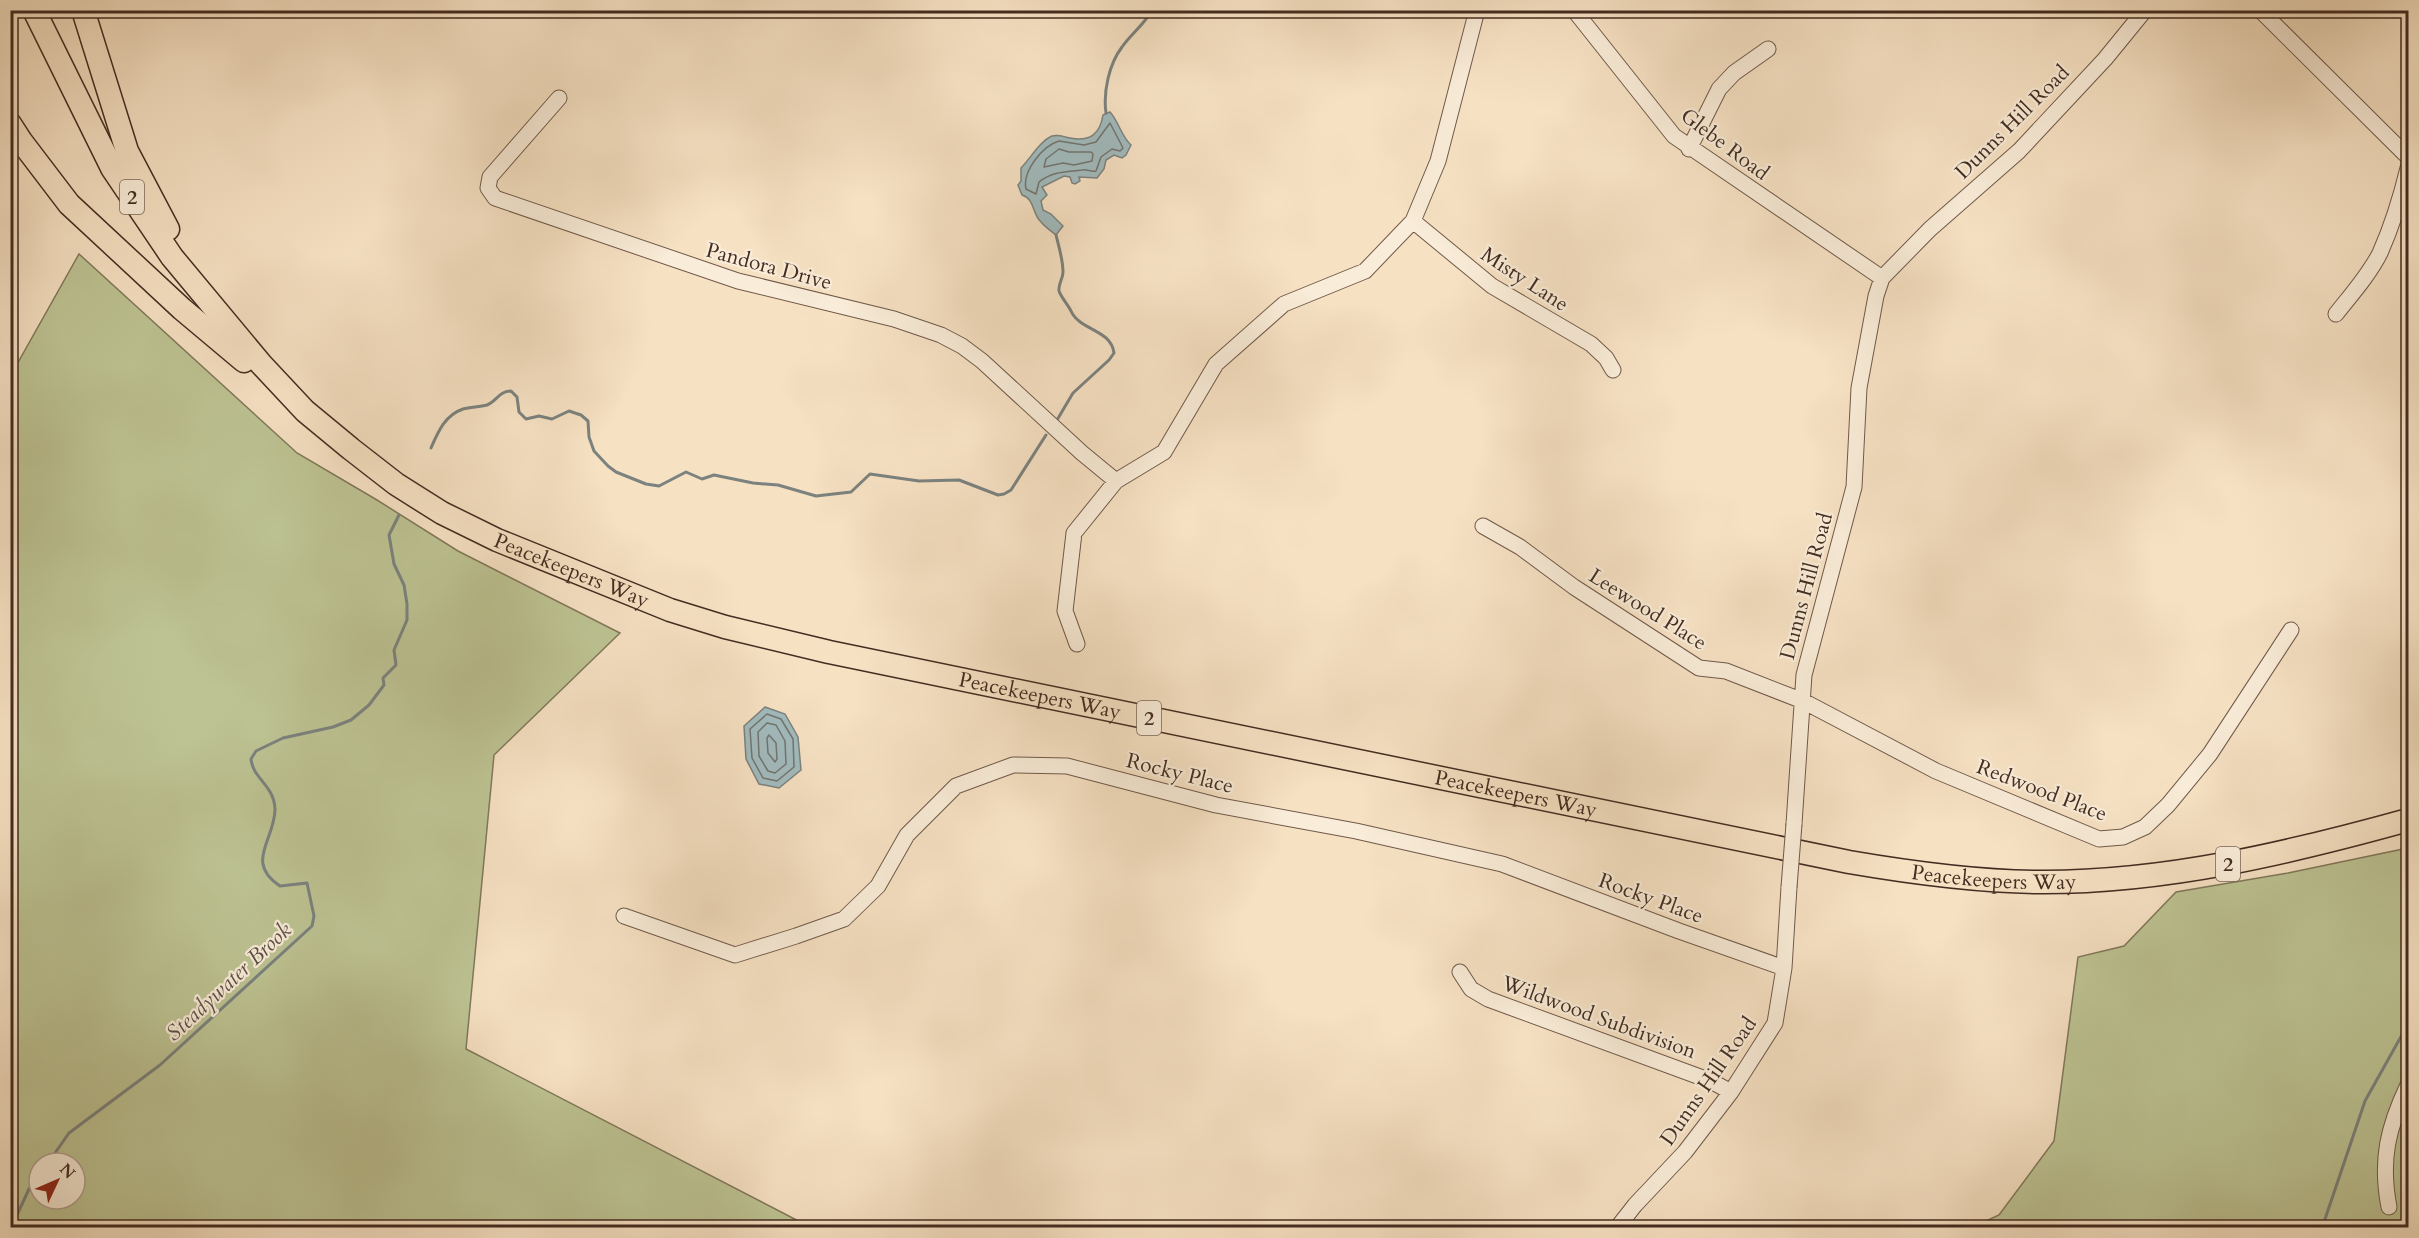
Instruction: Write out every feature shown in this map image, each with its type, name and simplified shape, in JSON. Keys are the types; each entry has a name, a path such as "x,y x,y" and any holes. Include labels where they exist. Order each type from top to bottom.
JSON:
{"highway":[{"name":"Peacekeepers Way","path":"34,10 112,168 172,257 261,364 305,411 396,484 442,513 497,540 670,610 725,627 829,652 1849,862 1909,872 1983,880 2044,882 2165,874 2227,864 2336,840 2409,820"},
{"path":"83,10 127,151 170,232 261,364"},
{"path":"10,124 69,204 182,309 305,411"}],"street":[{"path":"1077,644 1065,611 1074,534 1116,482 1164,452 1216,364 1284,304 1365,271 1413,221 1438,161 1477,10"},
{"name":"Glebe Road","path":"1574,10 1668,131 1689,149 1882,278"},
{"name":"Dunns Hill Road","path":"1617,1227 1679,1159 1731,1092 1775,1023 1784,968 1804,675 1854,488 1859,388 1876,296 1882,278 1930,229 2019,151 2105,59 2145,10"},
{"path":"2260,10 2409,156"},
{"path":"1689,149 1723,83 1768,49"},
{"name":"Pandora Drive","path":"559,98 490,177 488,188 495,198 738,281 894,320 941,335 962,346 982,362 1116,482"},
{"path":"2336,314 2365,278 2379,253 2402,194 2409,168"},
{"name":"Misty Lane","path":"1413,221 1492,286 1591,344 1606,358 1613,370"},
{"name":"Leewood Place","path":"1483,526 1520,547 1574,587 1699,668 1726,671 1803,701"},
{"name":"Redwood Place","path":"1803,701 1936,771 2099,839 2123,837 2145,827 2168,806 2210,753 2291,630"},
{"name":"Rocky Place","path":"624,916 735,955 796,936 844,919 878,886 907,835 956,786 1013,765 1067,766 1216,805 1356,831 1502,864 1784,968"},
{"name":"Wildwood Subdivision","path":"1460,972 1471,989 1488,999 1711,1082 1731,1092"},
{"path":"2389,1207 2384,1182 2386,1146 2397,1109 2409,1085"}],"green space":[{"path":"79,254 297,453 458,551 620,633 494,755 466,1049 810,1227 11,1227 11,375"},
{"path":"2408,848 2408,1227 1971,1228 1999,1215 2054,1141 2078,957 2124,946 2176,892 2288,873"}],"water":[{"path":"1110,112 1131,145 1122,158 1114,155 1106,160 1104,169 1097,178 1079,177 1080,181 1075,184 1072,183 1070,177 1064,176 1042,187 1047,195 1041,201 1043,210 1051,214 1063,226 1056,235 1038,219 1029,200 1022,195 1018,185 1021,181 1021,168 1048,138 1057,135 1083,139 1093,135 1102,122 1103,115"},
{"path":"765,707 785,714 798,737 801,770 779,788 759,784 746,759 744,726"}],"waterway":[{"name":"Steadywater Brook","path":"1106,113 1106,87 1117,54 1152,10"},
{"name":"Steadywater Brook","path":"1056,235 1063,267 1060,293 1075,318 1107,339 1114,353 1073,393 1057,420"},
{"name":"Steadywater Brook","path":"431,448 439,430 451,415 463,409 487,405 511,391 517,397 519,412 526,419 539,416 552,419 569,411 581,415 588,421 589,437 594,451 608,466 616,472 646,484 659,486 686,472 702,479 714,475 753,483 778,485 816,496 851,492 870,474 919,481 959,480 998,495 1011,490 1046,435"},
{"name":"Steadywater Brook","path":"56,1151 69,1133 160,1065 312,926 314,916 307,883 280,886 269,877 264,868 264,850 274,820 275,809 271,794 255,772 251,759 256,751 283,738 333,727 351,720 369,705 384,685 383,678 396,665 394,650 407,620 404,585 394,564 389,535 399,515"},
{"path":"2322,1228 2365,1101 2408,1024"},
{"name":"Steadywater Brook","path":"11,1228 27,1193"}]}
